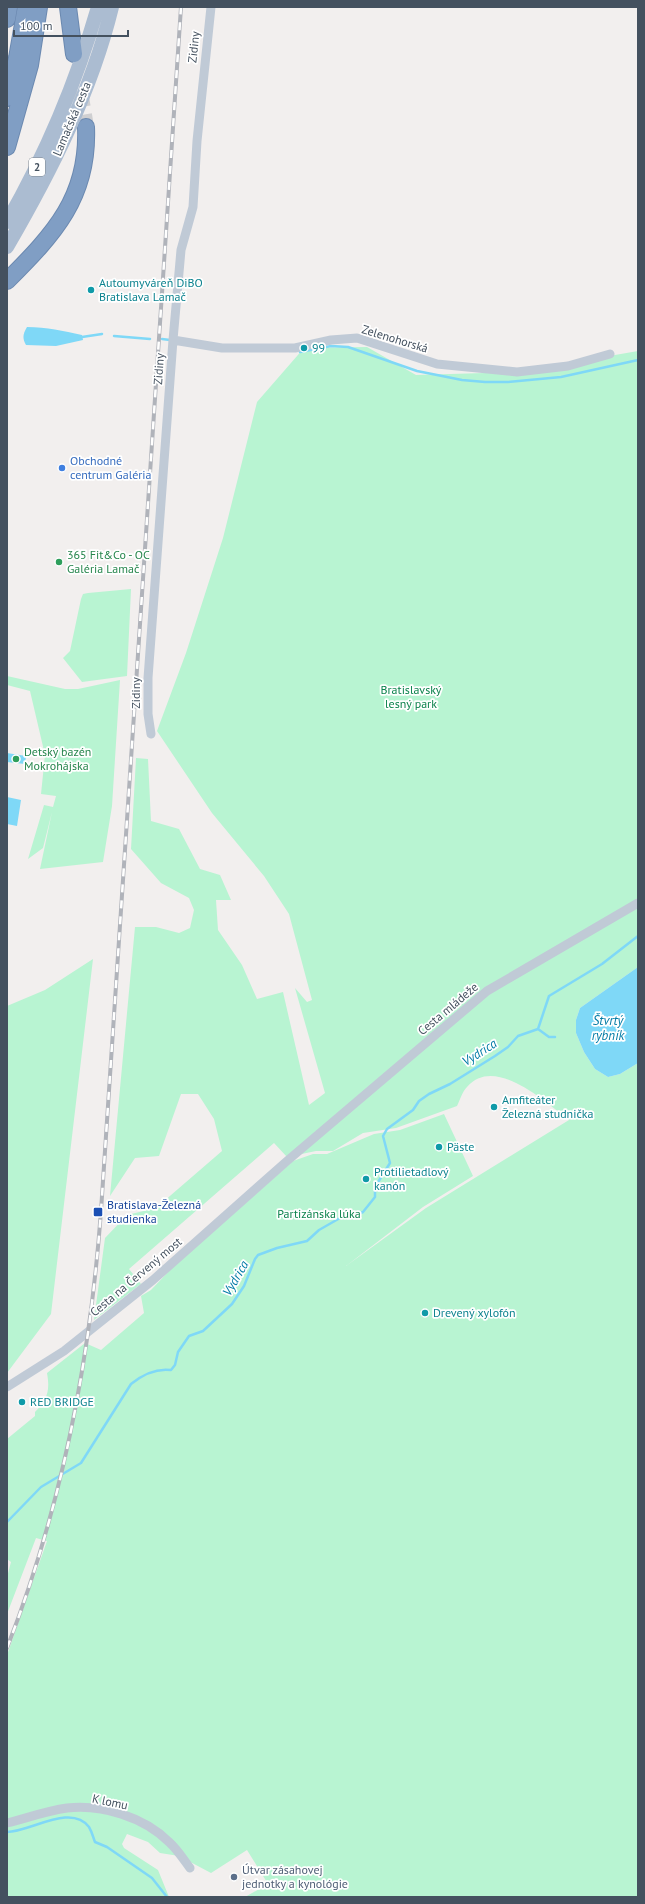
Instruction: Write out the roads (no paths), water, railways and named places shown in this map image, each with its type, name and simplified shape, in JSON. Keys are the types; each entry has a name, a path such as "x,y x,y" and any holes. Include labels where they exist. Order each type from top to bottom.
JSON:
{"highway":[{"path":"7,19 9,7"},
{"path":"7,98 17,58 26,7"},
{"path":"68,7 74,54"},
{"path":"7,147 26,81 41,10"},
{"path":"7,281 53,233 72,203 80,183 85,162 87,146 86,127"}],"main road":[{"name":"Lamačská cesta","path":"7,222 58,124 88,43 98,7"},
{"name":"Lamačská cesta","path":"7,247 46,177 75,116 92,72 112,7"}],"street":[{"name":"Zidiny","path":"151,734 148,714 148,678 173,340 181,250 192,207 197,141 211,7"},
{"name":"Zelenohorská","path":"173,340 222,348 295,348 331,340 357,338 437,364 517,372 568,366 610,354"},
{"name":"Cesta mládeže","path":"291,1158 487,991 638,903"},
{"name":"Cesta na Červený most","path":"7,1387 64,1351 121,1307 291,1158"},
{"name":"K lomu","path":"7,1824 67,1808 80,1808 120,1814 138,1821 159,1833 171,1843 190,1868"}],"water":[{"path":"27,327 48,328 82,335 83,340 56,346 26,345 24,336"},
{"name":"Detský bazén Mokrohájska","path":"7,753 26,756 25,764 7,762"},
{"path":"7,797 21,800 17,826 7,824"},
{"name":"Štvrtý rybník","path":"638,967 638,1063 620,1074 608,1077 595,1069 584,1052 576,1033 576,1020 580,1008"}],"waterway":[{"path":"82,337 102,334"},
{"path":"114,336 150,339"},
{"path":"162,339 170,340"},
{"path":"300,352 331,346 348,347 417,371 462,380 485,382 508,382 561,377 638,360"},
{"name":"Vydrica","path":"7,1522 41,1487 81,1463 131,1384 155,1371 171,1370 175,1365 178,1352 189,1336 203,1331 232,1304 244,1286 258,1255 277,1248 307,1241 319,1230 340,1218 352,1217 363,1212 375,1197 375,1187 390,1163 383,1136 387,1129 413,1110 419,1101 429,1094 450,1084 495,1056 508,1047 518,1036 538,1029 549,996 602,964 638,936"},
{"path":"538,1029 549,1037 555,1037"},
{"path":"7,1832 16,1831 61,1818 81,1820 89,1827 95,1842 107,1847 152,1878 167,1897"}],"tunnel":[{"path":"80,91 86,127"}],"railway":[{"path":"7,1648 26,1595 58,1487 81,1378 96,1267 101,1211 181,7"}],"place":[{"name":"Autoumyváreň DiBO Bratislava Lamač","path":"91,290"},
{"name":"99","path":"304,348"},
{"name":"Obchodné centrum Galéria","path":"62,468"},
{"name":"365 Fit&Co - OC Galéria Lamač","path":"59,562"},
{"name":"Detský bazén Mokrohájska","path":"16,759"},
{"name":"Amfiteáter Železná studnička","path":"494,1107"},
{"name":"Päste","path":"439,1147"},
{"name":"Protilietadlový kanón","path":"366,1179"},
{"name":"Bratislava-Železná studienka","path":"98,1212"},
{"name":"Drevený xylofón","path":"425,1313"},
{"name":"RED BRIDGE","path":"22,1402"},
{"name":"Útvar zásahovej jednotky a kynológie","path":"234,1877"}],"park label":[{"name":"Bratislavský lesný park","path":"411,697"},
{"name":"Partizánska lúka","path":"319,1214"}]}
